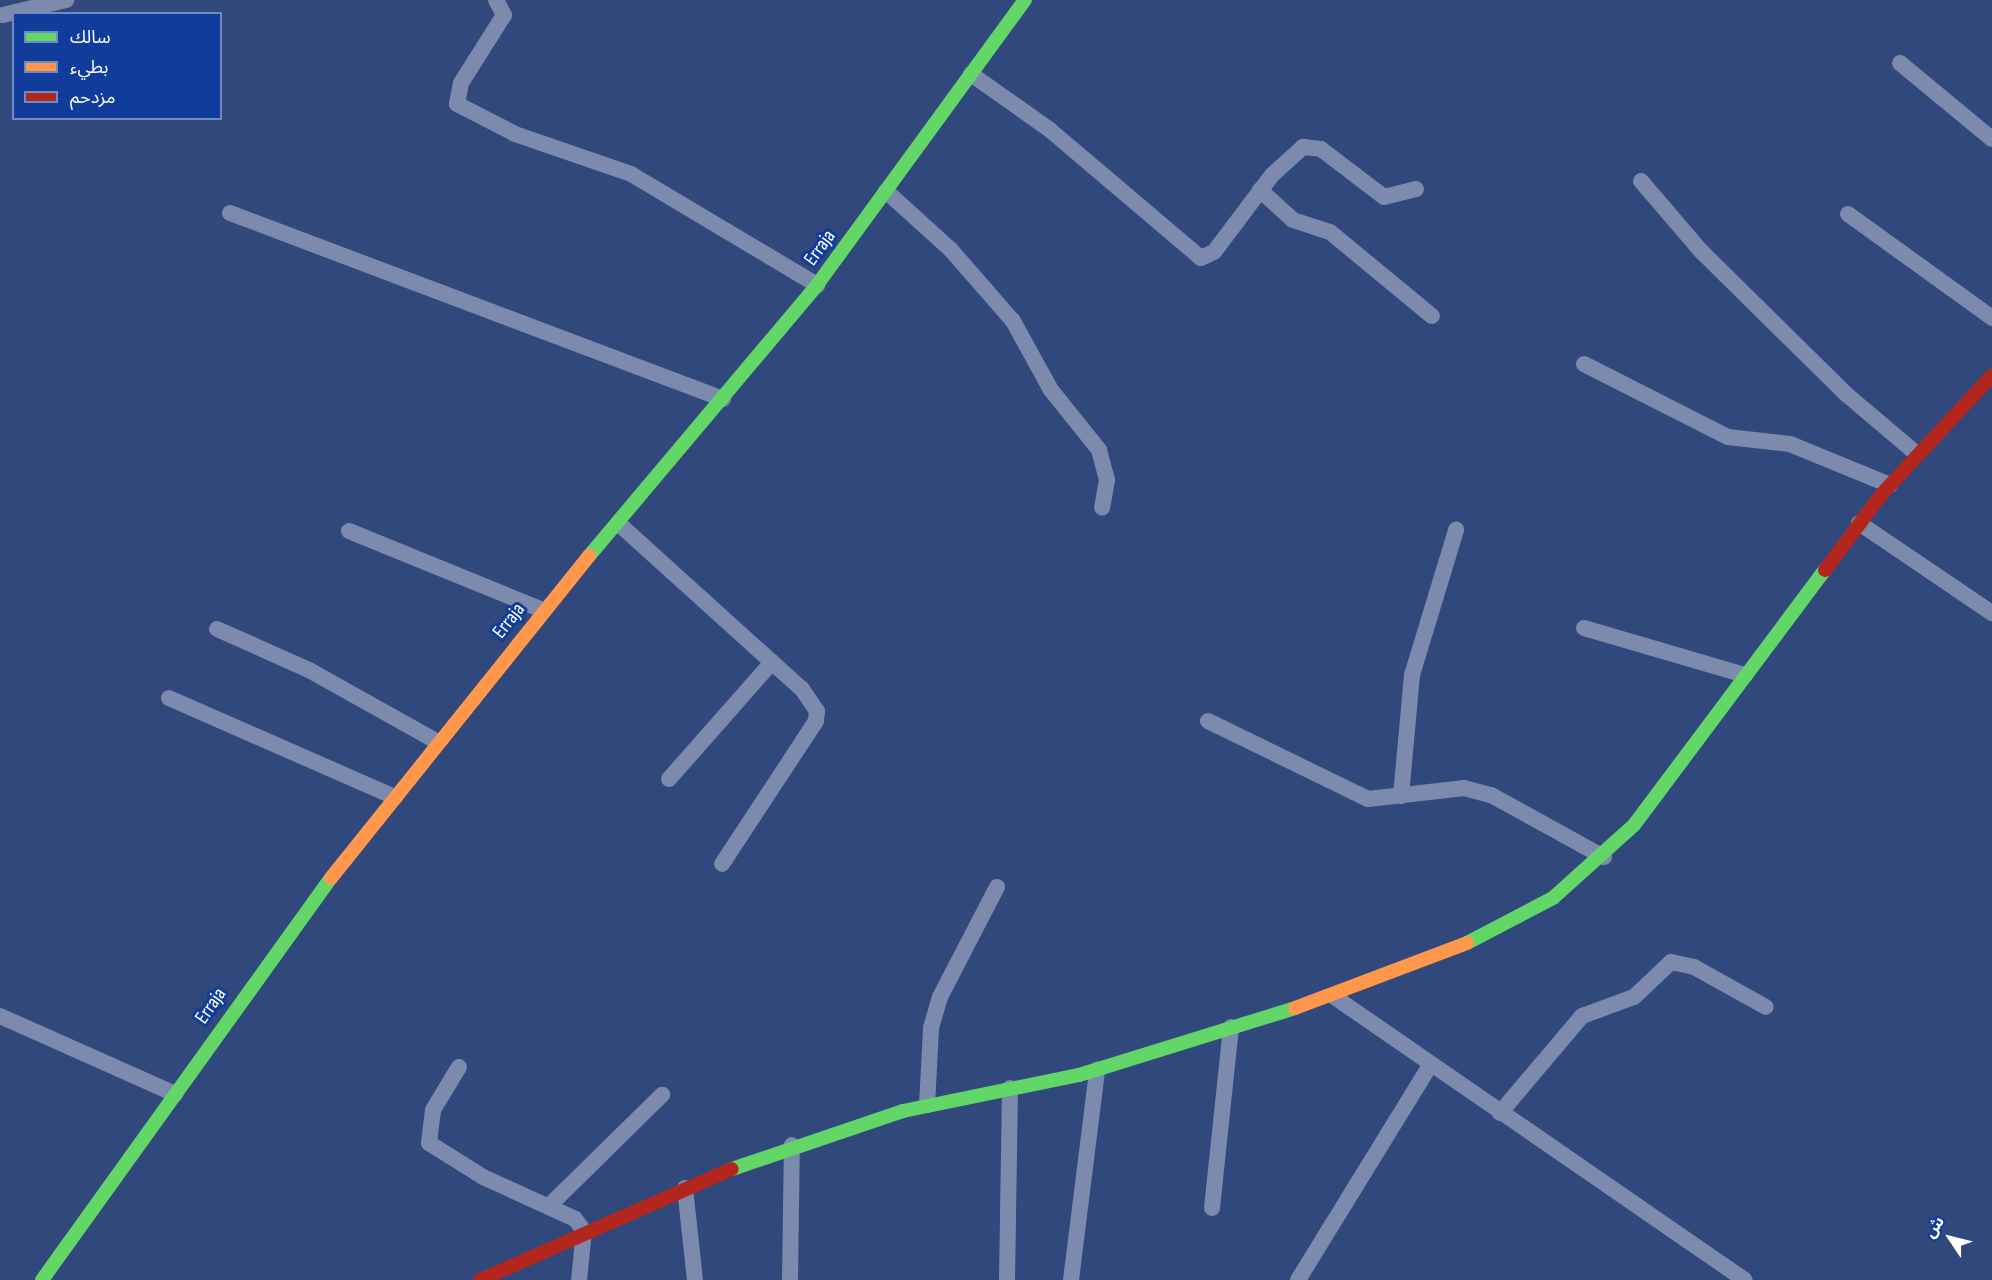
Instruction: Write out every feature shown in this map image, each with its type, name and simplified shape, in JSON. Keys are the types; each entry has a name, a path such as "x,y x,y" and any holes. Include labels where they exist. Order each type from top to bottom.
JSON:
{"street":[{"path":"16,12 66,0"},
{"path":"496,0 504,15 461,83 457,104 515,134 644,181 817,285"},
{"name":"Erraja","path":"42,1280 270,958 394,797 543,610 817,285 1025,0"},
{"path":"3,15 12,13"},
{"path":"1900,63 1992,139"},
{"path":"971,74 1050,130 1201,258 1214,252 1260,190 1289,158 1311,144 1384,198 1416,189"},
{"path":"1641,181 1701,251 1846,394 1917,454"},
{"path":"1260,190 1293,219 1330,232 1432,316"},
{"path":"886,191 951,250 1013,321 1041,375 1098,450 1107,480 1102,508"},
{"path":"230,213 723,399"},
{"path":"1848,214 1992,318"},
{"path":"1584,364 1728,437 1790,444 1890,485"},
{"path":"480,1280 584,1231 792,1145 927,1106 1097,1070 1333,996 1513,921 1604,857 1859,523 1917,454 1992,375"},
{"path":"618,523 813,701 816,721 722,864"},
{"path":"1859,523 1992,613"},
{"path":"1401,796 1412,675 1456,530"},
{"path":"349,531 543,610"},
{"path":"1584,628 1744,675"},
{"path":"217,629 309,670 438,742"},
{"path":"669,779 772,662"},
{"path":"169,698 394,797"},
{"path":"1208,721 1346,791 1368,799 1464,788 1491,795 1604,857"},
{"path":"927,1106 931,1028 940,997 997,887"},
{"path":"1500,1113 1582,1016 1634,997 1671,962 1694,967 1766,1007"},
{"path":"1333,996 1429,1067 1744,1280"},
{"path":"0,1016 175,1094"},
{"path":"1212,1208 1232,1027"},
{"path":"459,1067 434,1110 429,1143 483,1177 551,1204 584,1231"},
{"path":"1298,1280 1429,1067"},
{"path":"1071,1280 1097,1070"},
{"path":"1007,1280 1010,1088"},
{"path":"551,1204 662,1095"},
{"path":"790,1280 792,1145"},
{"path":"685,1188 695,1280"},
{"path":"579,1280 584,1231"}],"traffic: fast":[{"path":"589,556 817,285 1025,0"},
{"path":"1467,943 1553,898 1634,825 1825,570"},
{"path":"42,1280 331,878"},
{"path":"732,1169 903,1111 1079,1075 1295,1008"}],"traffic: slow":[{"path":"331,878 589,556"},
{"path":"1295,1008 1467,943"}],"traffic: jam":[{"path":"1825,570 1881,495 1992,375"},
{"path":"480,1280 732,1169"}]}
